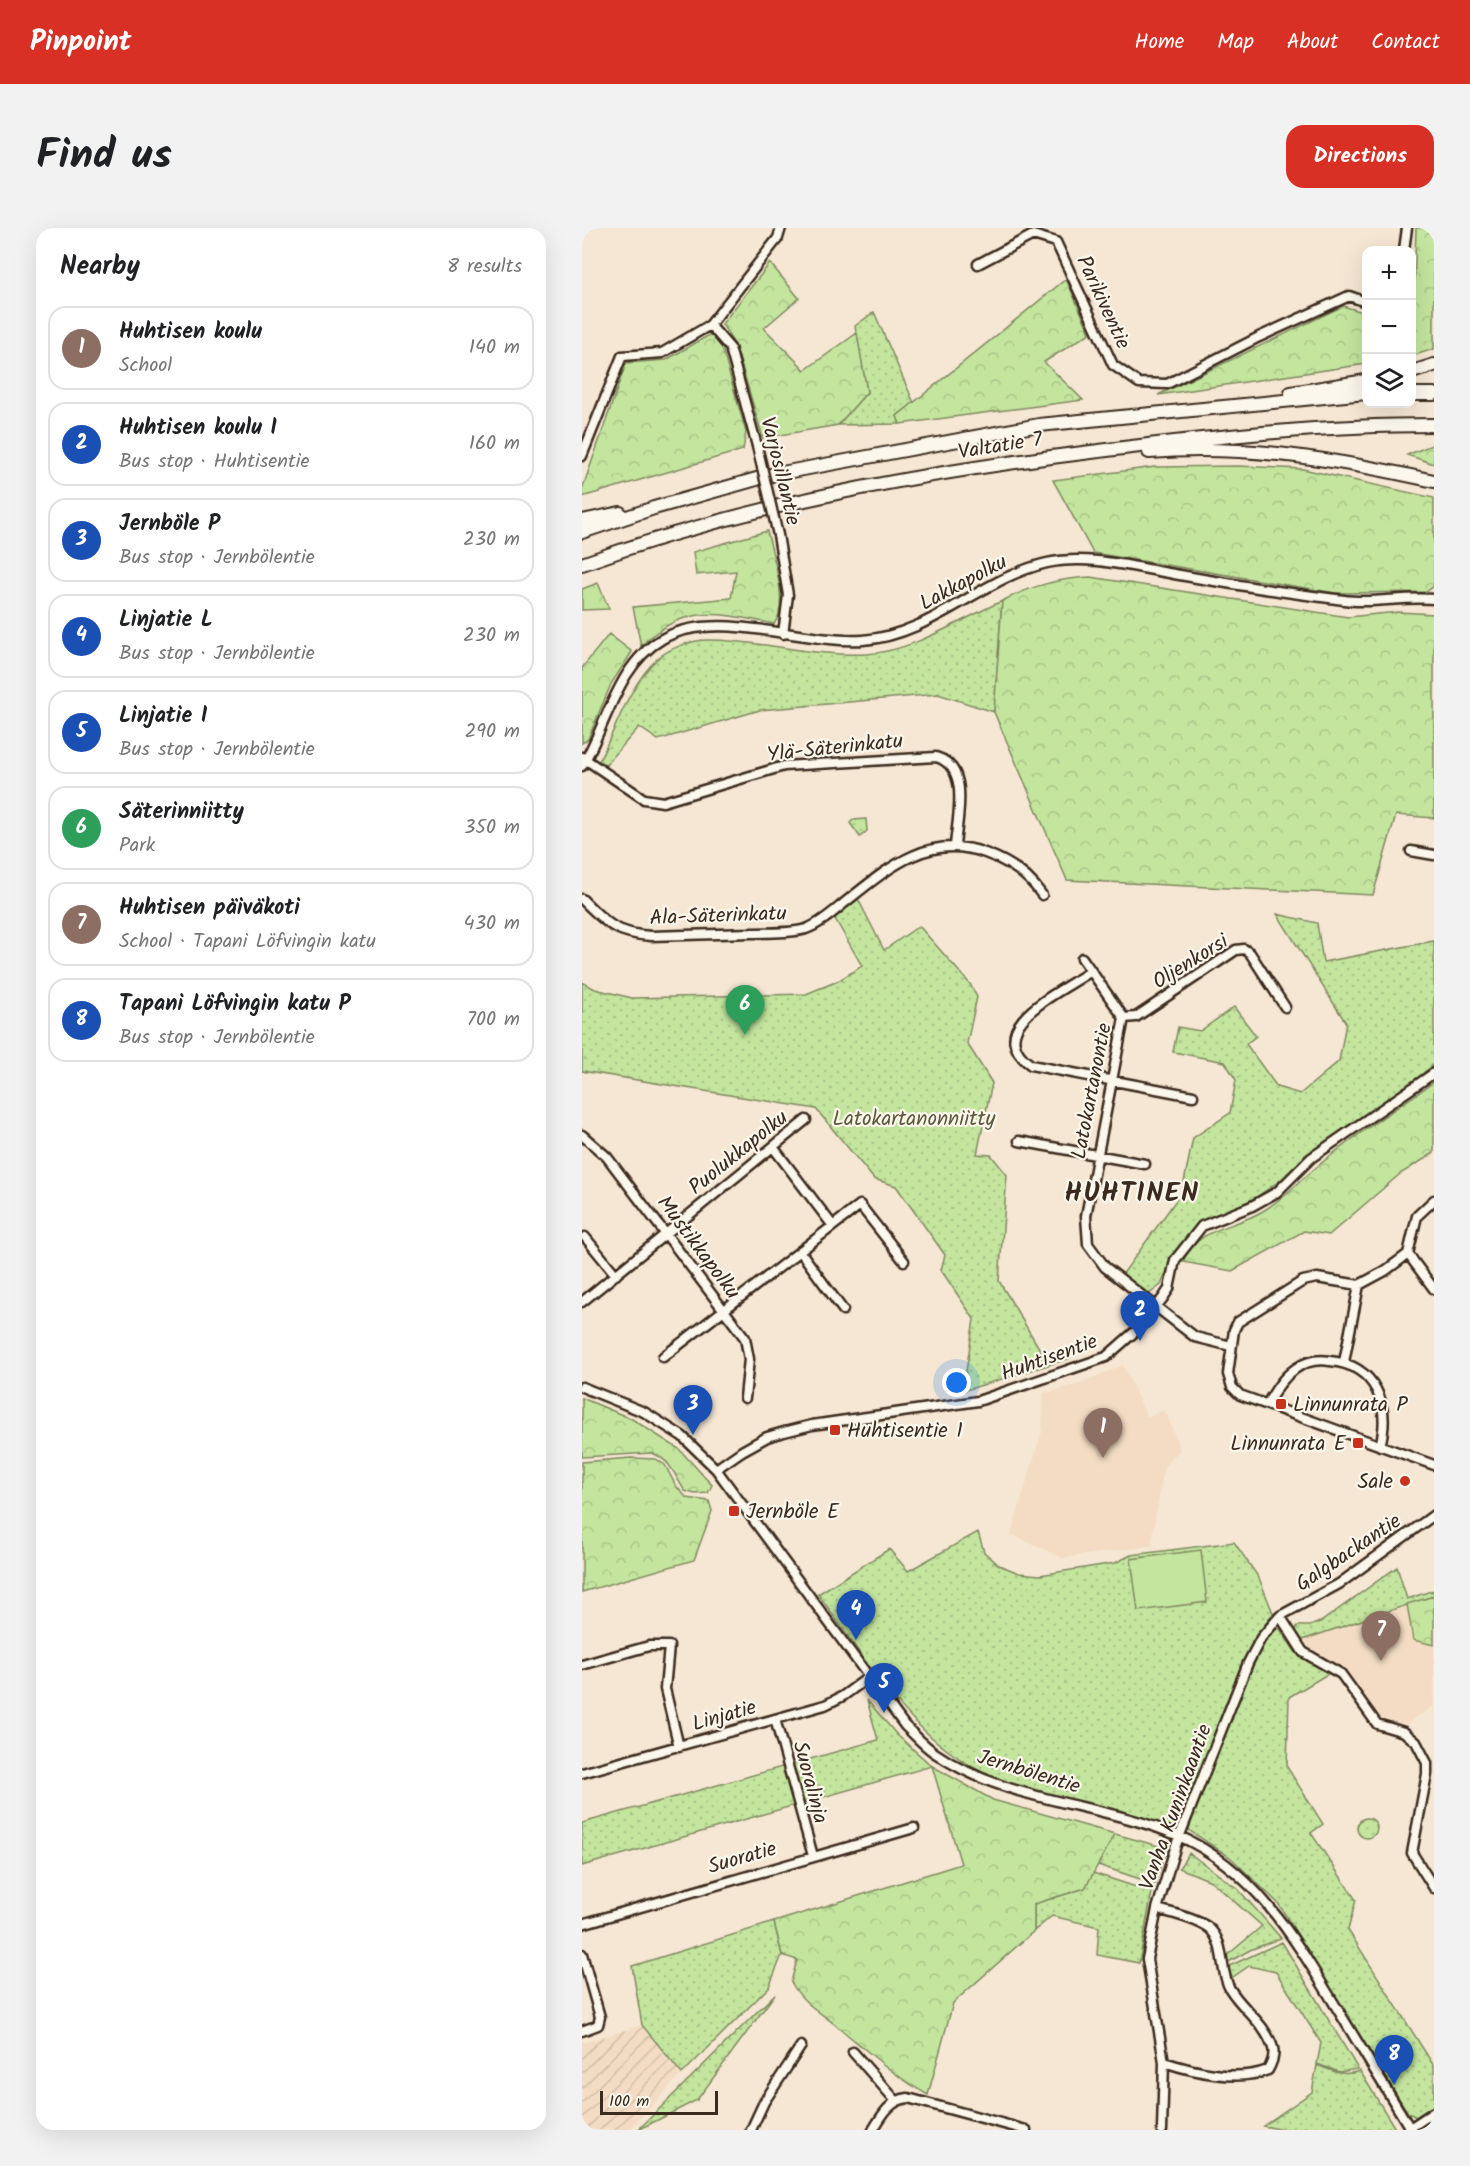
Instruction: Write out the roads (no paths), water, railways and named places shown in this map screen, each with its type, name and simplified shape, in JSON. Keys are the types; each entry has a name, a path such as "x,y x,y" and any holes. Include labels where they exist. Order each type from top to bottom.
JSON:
{"highway":[{"path":"1416,371 1434,365"},
{"path":"1215,407 1362,382"},
{"name":"Valtatie 7","path":"582,532 654,507 771,475 1027,427 1362,393"},
{"path":"1416,394 1434,394"},
{"name":"Valtatie 7","path":"582,564 639,543 831,493 1037,458 1244,433 1434,425"},
{"path":"1037,458 1202,450 1265,452 1350,463 1434,481"},
{"path":"582,521 654,507"}],"street":[{"path":"582,456 622,356 662,353 710,325 778,238 781,228"},
{"path":"1405,246 1407,228"},
{"name":"Parikiventie","path":"978,264 1033,235 1056,242 1113,365 1139,382 1167,384 1259,337 1349,296 1362,301"},
{"name":"Varjosillantie","path":"710,325 730,348 757,446 778,535 788,594 783,634"},
{"name":"Lakkapolku","path":"583,761 628,672 642,655 661,639 687,628 717,625 853,640 891,636 925,623 1019,572 1049,563 1068,561 1111,564 1347,601 1408,597 1434,600"},
{"name":"Ylä-Säterinkatu","path":"583,761 644,799 663,802 784,766 936,756 952,766 958,778 956,846"},
{"name":"Ala-Säterinkatu","path":"582,899 610,926 628,934 651,936 791,932 818,923 885,870 908,856 928,849 956,846 969,848 1004,862 1025,874 1042,895"},
{"path":"1411,851 1434,855"},
{"name":"Oljenkorsi","path":"1124,1018 1136,1017 1236,950 1244,949 1250,952 1286,1006"},
{"name":"Latokartanontie","path":"1082,958 1124,1018 1086,1216 1089,1244 1105,1268 1195,1337 1232,1346"},
{"path":"1091,971 1024,1016 1016,1028 1014,1046 1020,1057 1031,1065 1193,1096"},
{"name":"Huhtisentie","path":"716,1469 750,1446 784,1432 812,1425 978,1401 1093,1364 1117,1350 1157,1307 1169,1289 1175,1260 1202,1226 1252,1206 1277,1192 1311,1158 1434,1073"},
{"name":"Puolukkapolku","path":"582,1302 806,1120"},
{"name":"Mustikkapolku","path":"582,1135 607,1157 724,1309 747,1343 749,1359 745,1398"},
{"path":"1019,1141 1145,1164"},
{"path":"773,1147 832,1226"},
{"path":"1434,1200 1417,1216 1408,1254 1385,1271 1359,1285 1317,1278 1303,1281 1238,1322 1228,1374 1232,1387 1240,1395 1434,1465"},
{"path":"663,1357 860,1204 904,1261"},
{"path":"585,1237 616,1275"},
{"path":"800,1251 843,1310"},
{"path":"1408,1254 1434,1288"},
{"path":"1344,1362 1359,1285"},
{"path":"1267,1404 1280,1383 1296,1368 1320,1360 1344,1362 1364,1374 1381,1399 1385,1429 1380,1446"},
{"name":"Jernbölentie","path":"582,1387 644,1412 682,1436 716,1469 905,1726 934,1752 967,1772 1010,1789 1142,1822 1180,1837 1217,1857 1252,1886 1277,1913 1410,2129"},
{"name":"Galgbackantie","path":"1280,1616 1339,1584 1434,1515"},
{"path":"1280,1616 1303,1652 1341,1674 1373,1720 1382,1727 1412,1737 1431,1760 1412,1853 1434,1888"},
{"name":"Vanha Kuninkaantie","path":"1162,2130 1164,2062 1147,1959 1157,1909 1180,1837 1248,1663 1261,1638 1280,1616"},
{"path":"582,1665 649,1646 669,1646 665,1689 679,1746"},
{"name":"Linjatie","path":"582,1773 834,1701 869,1677"},
{"name":"Suoralinja","path":"775,1719 813,1856"},
{"name":"Suoratie","path":"582,1924 914,1828"},
{"path":"1157,1909 1208,1927 1214,1934 1230,1990 1262,2025 1273,2049 1274,2058 1268,2070 1257,2075 1233,2075 1164,2062"},
{"path":"582,1954 600,2017 598,2025 582,2031"},
{"path":"751,2130 764,2102 801,2046"},
{"path":"853,2052 896,2101"},
{"path":"873,2130 881,2116 896,2101 912,2099 993,2126 1026,2130"},
{"path":"1410,2129 1434,2112"}],"place":[{"name":"Säterinniitty","path":"745,1035"},
{"name":"Huhtisen koulu I","path":"1140,1341"},
{"name":"Linnunrata P","path":"1281,1404"},
{"name":"Huhtisentie 1","path":"835,1430"},
{"name":"Jernböle P","path":"693,1435"},
{"name":"Linnunrata E","path":"1358,1443"},
{"name":"Huhtisen koulu","path":"1103,1458"},
{"name":"Sale","path":"1405,1481"},
{"name":"Jernböle E","path":"734,1511"},
{"name":"Linjatie L","path":"856,1640"},
{"name":"Huhtisen päiväkoti","path":"1381,1661"},
{"name":"Linjatie I","path":"884,1713"},
{"name":"Tapani Löfvingin katu P","path":"1394,2085"}],"district":[{"name":"HUHTINEN","path":"1132,1192"}],"park label":[{"name":"Latokartanonniitty","path":"914,1118"}]}
